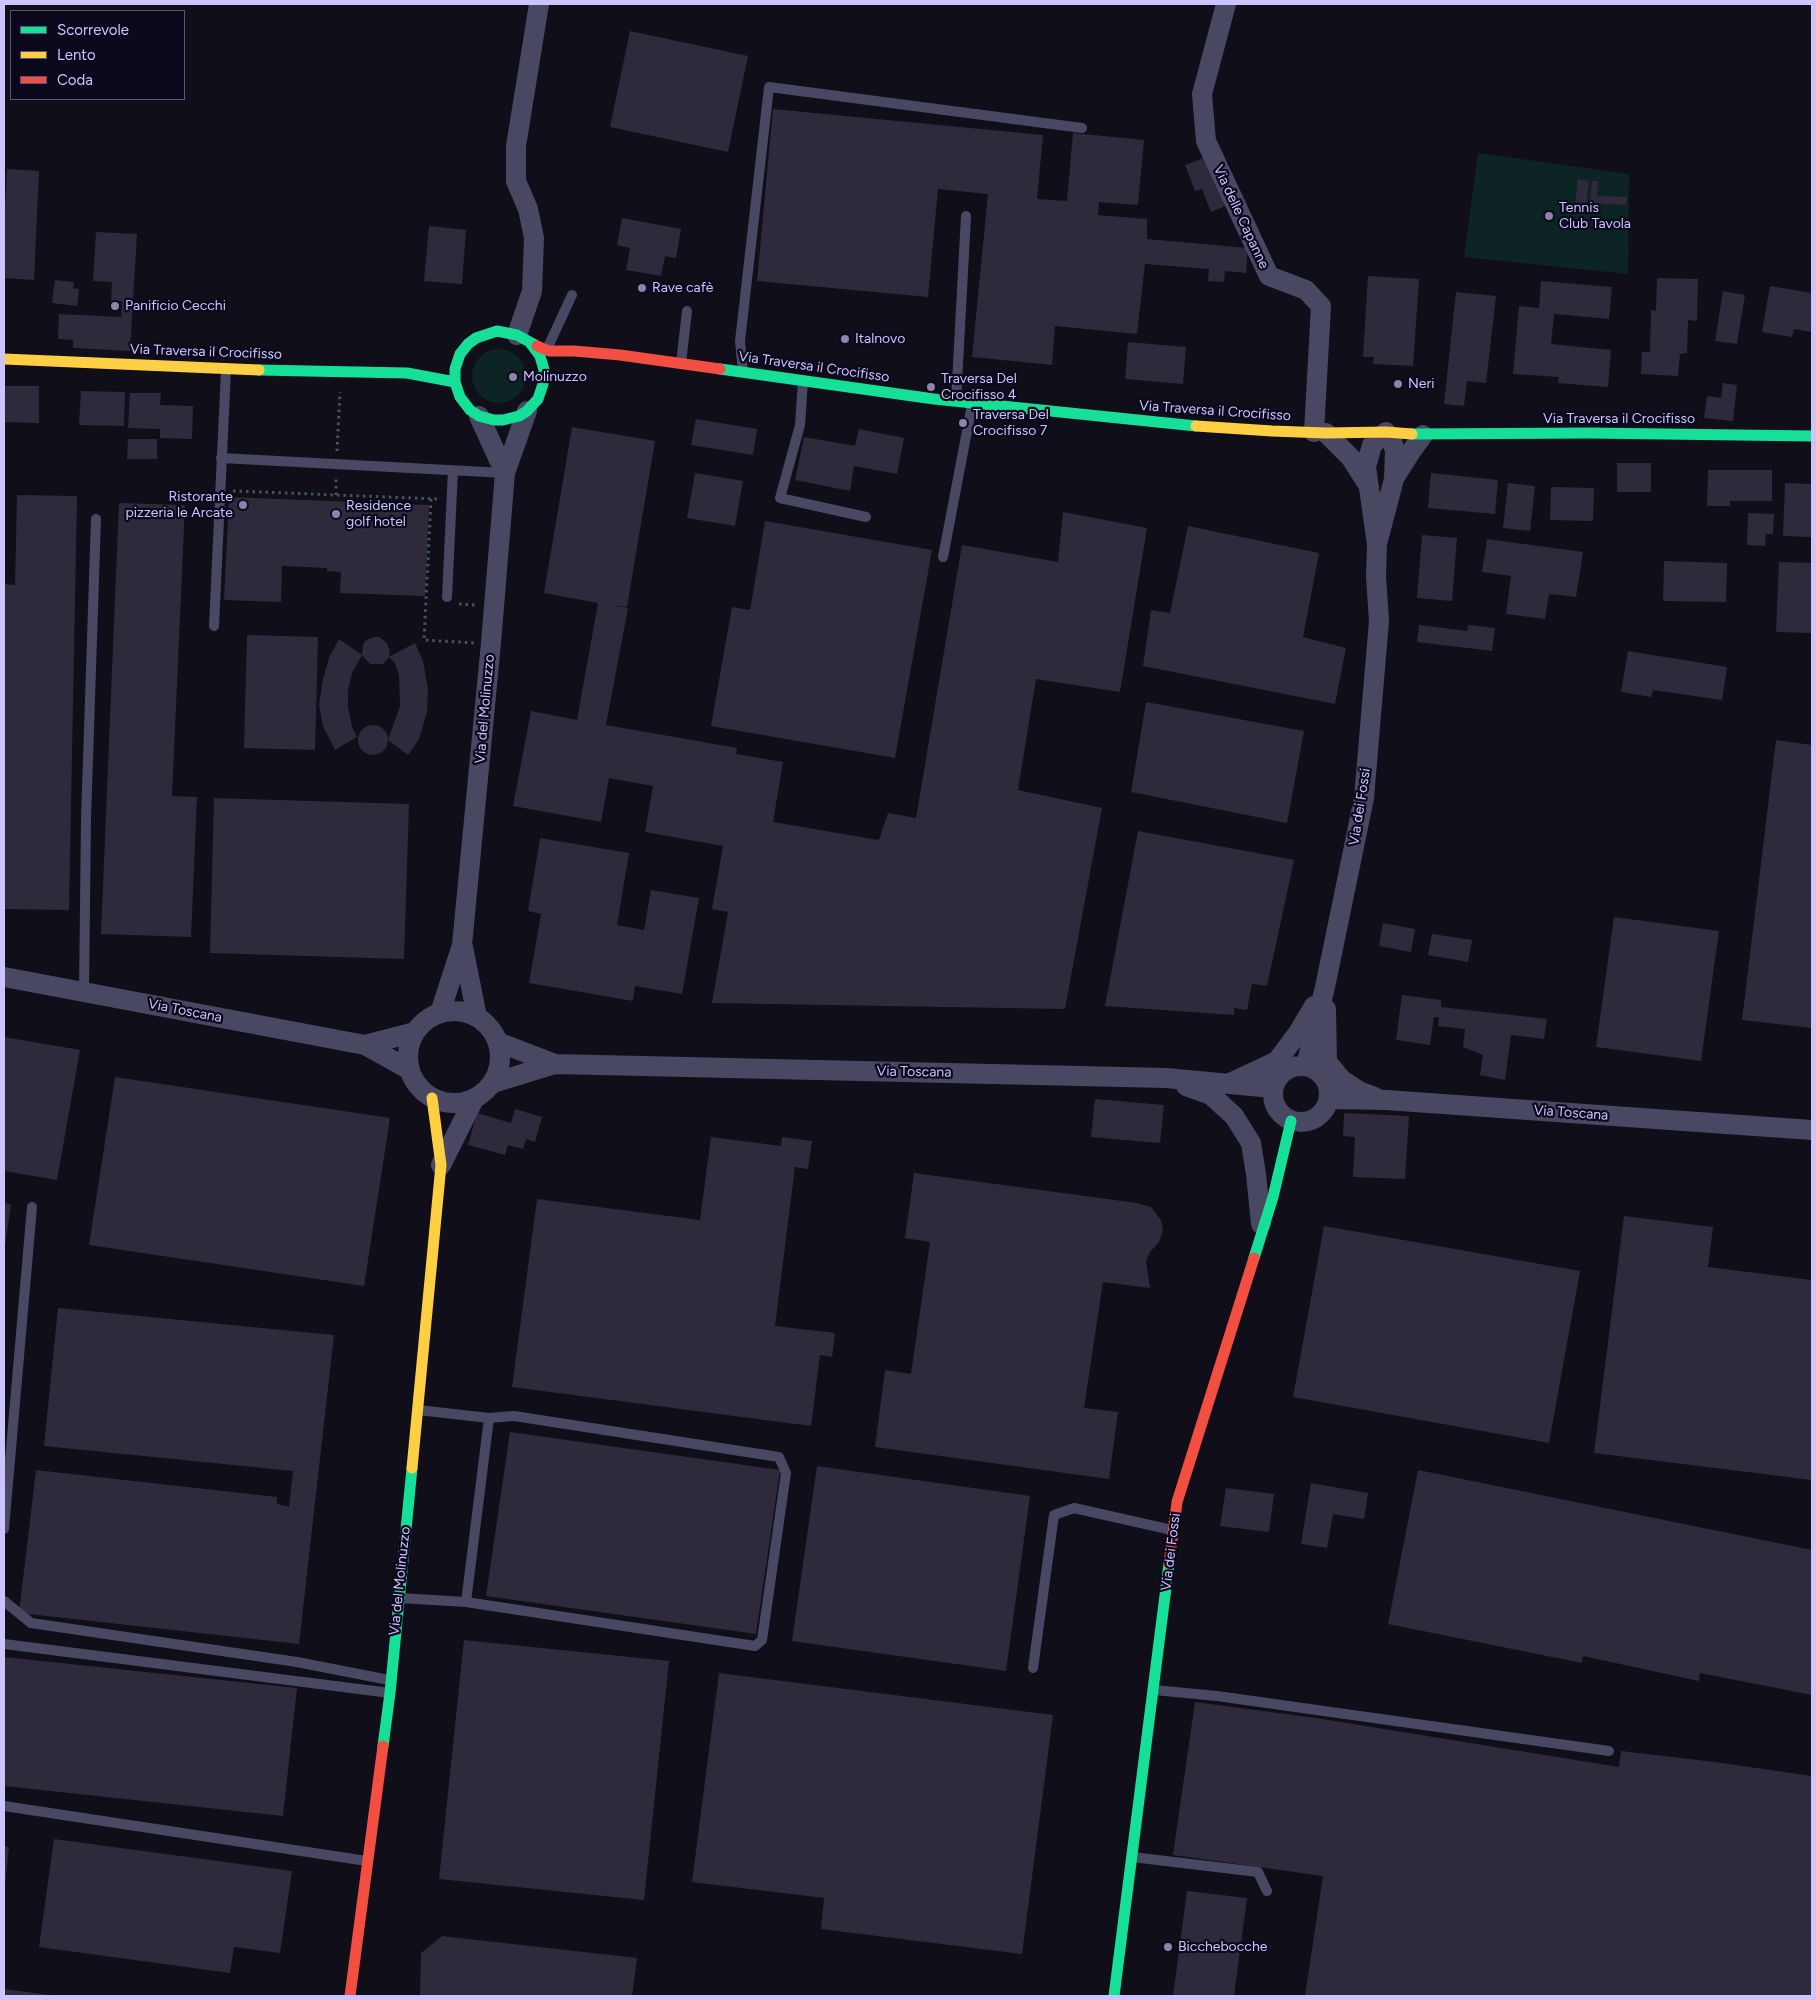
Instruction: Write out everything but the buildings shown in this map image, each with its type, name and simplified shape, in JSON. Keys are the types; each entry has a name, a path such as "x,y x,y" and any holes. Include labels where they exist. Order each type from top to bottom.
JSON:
{"street":[{"path":"460,354 455,369 455,382 460,397 470,410 479,416 494,420 519,416 527,411 538,399 549,369 540,356 524,340 532,291 534,238 528,209 516,181 516,146 539,4"},
{"name":"Via delle Capanne","path":"1226,4 1202,94 1206,141 1269,276 1306,290 1321,306 1320,433"},
{"name":"Via Traversa il Crocifisso","path":"407,373 460,354 468,344 487,333 497,331 546,350 620,355 956,402 1157,423 1320,433 1386,432 1423,435 1590,433 1812,436"},
{"name":"Via Traversa il Crocifisso","path":"582,363 620,355"},
{"name":"Via Traversa il Crocifisso","path":"4,359 226,369 407,373 455,382"},
{"name":"Via del Molinuzzo","path":"440,1013 462,945 491,644 505,473 527,411"},
{"name":"Via del Molinuzzo","path":"479,416 505,473"},
{"name":"Via dei Fossi","path":"1306,1066 1325,987 1364,798 1379,621 1376,577 1377,544 1366,467 1372,445 1386,432 1392,441 1395,451 1394,478 1377,544"},
{"name":"Via dei Fossi","path":"1320,433 1351,458 1368,484"},
{"name":"Via dei Fossi","path":"1394,478 1423,435"},
{"name":"Via del Molinuzzo","path":"462,945 477,1017"},
{"name":"Via Toscana","path":"4,978 365,1045 410,1070"},
{"path":"1228,1083 1277,1062 1298,1033 1325,987"},
{"path":"1325,987 1327,1062 1342,1080 1348,1084 1359,1091 1386,1100"},
{"path":"452,1011 465,1012 477,1017 486,1024 498,1042 501,1056 499,1070 493,1082 485,1092 474,1099 460,1103 446,1103 432,1098 414,1082 410,1070 408,1057 410,1044 416,1032 426,1020 440,1013 452,1011"},
{"name":"Via Toscana","path":"365,1045 416,1032"},
{"name":"Via Toscana","path":"498,1042 555,1064"},
{"name":"Via Toscana","path":"493,1082 555,1064 1166,1078 1273,1088"},
{"path":"1297,1066 1306,1066 1315,1069 1327,1082 1330,1099 1322,1114 1316,1119 1308,1122 1291,1121 1278,1112 1272,1097 1273,1088 1282,1074 1297,1066"},
{"path":"1166,1078 1211,1095 1234,1116 1251,1144 1256,1174 1261,1232"},
{"name":"Via del Molinuzzo","path":"350,1996 366,1861 390,1693 441,1166 432,1098"},
{"name":"Via del Molinuzzo","path":"441,1166 474,1099"},
{"name":"Via Toscana","path":"1330,1099 1386,1100 1812,1130"},
{"name":"Via dei Fossi","path":"1114,1996 1177,1502 1273,1197 1291,1121"}],"lane":[{"path":"743,373 740,341 769,87 1082,128"},
{"path":"956,402 966,216"},
{"path":"546,350 572,295"},
{"path":"680,364 687,311"},
{"path":"214,626 226,369"},
{"path":"803,380 800,425 780,498 866,517"},
{"path":"943,556 972,404"},
{"path":"221,458 505,473"},
{"path":"447,597 454,470"},
{"path":"84,992 86,819 96,519"},
{"path":"4,1529 32,1207"},
{"path":"398,1598 466,1602 755,1646 762,1640 786,1473 780,1457 514,1416 490,1418 417,1410"},
{"path":"466,1602 490,1418"},
{"path":"1032,1668 1054,1515 1074,1508 1173,1530"},
{"path":"4,1601 30,1623 297,1662 390,1680"},
{"path":"4,1644 390,1693"},
{"path":"1153,1690 1217,1696 1609,1751"},
{"path":"4,1806 366,1861"},
{"path":"1132,1857 1258,1872 1267,1891"}],"path":[{"path":"336,495 341,372"},
{"path":"220,491 452,500"}],"green space":[{"name":"Tennis Club Tavola","path":"1478,153 1629,174 1628,274 1464,257"},
{"path":"499,349 509,351 518,357 524,366 526,376 524,386 518,395 509,401 499,403 489,401 480,395 474,386 472,376 474,366 480,357 489,351"}],"traffic: fast":[{"path":"531,344 540,356 544,370 543,384 538,399 527,411 519,416 494,420 479,416 470,410 460,397 455,382 455,369 460,354 468,344 476,338 497,331 517,335 537,346"},
{"path":"720,369 934,399 1196,426"},
{"path":"259,370 407,373 455,382"},
{"path":"1412,434 1590,433 1812,436"},
{"path":"1254,1258 1273,1197 1291,1121"},
{"path":"383,1746 412,1468"},
{"path":"1114,1996 1169,1564"}],"traffic: slow":[{"path":"4,359 259,370"},
{"path":"1196,426 1272,431 1412,434"},
{"path":"412,1468 441,1165 432,1098"}],"traffic: jam":[{"path":"537,346 549,351 620,355 720,369"},
{"path":"1169,1564 1177,1502 1254,1258"},
{"path":"350,1996 383,1746"}],"place":[{"name":"Tennis Club Tavola","path":"1549,216"},
{"name":"Rave cafè","path":"642,288"},
{"name":"Panificio Cecchi","path":"115,306"},
{"name":"Italnovo","path":"845,339"},
{"name":"Molinuzzo","path":"513,377"},
{"name":"Neri","path":"1398,384"},
{"name":"Traversa Del Crocifisso 4","path":"931,387"},
{"name":"Traversa Del Crocifisso 7","path":"963,423"},
{"name":"Ristorante pizzeria le Arcate","path":"243,505"},
{"name":"Residence golf hotel","path":"336,514"},
{"name":"Bicchebocche","path":"1168,1947"}]}
